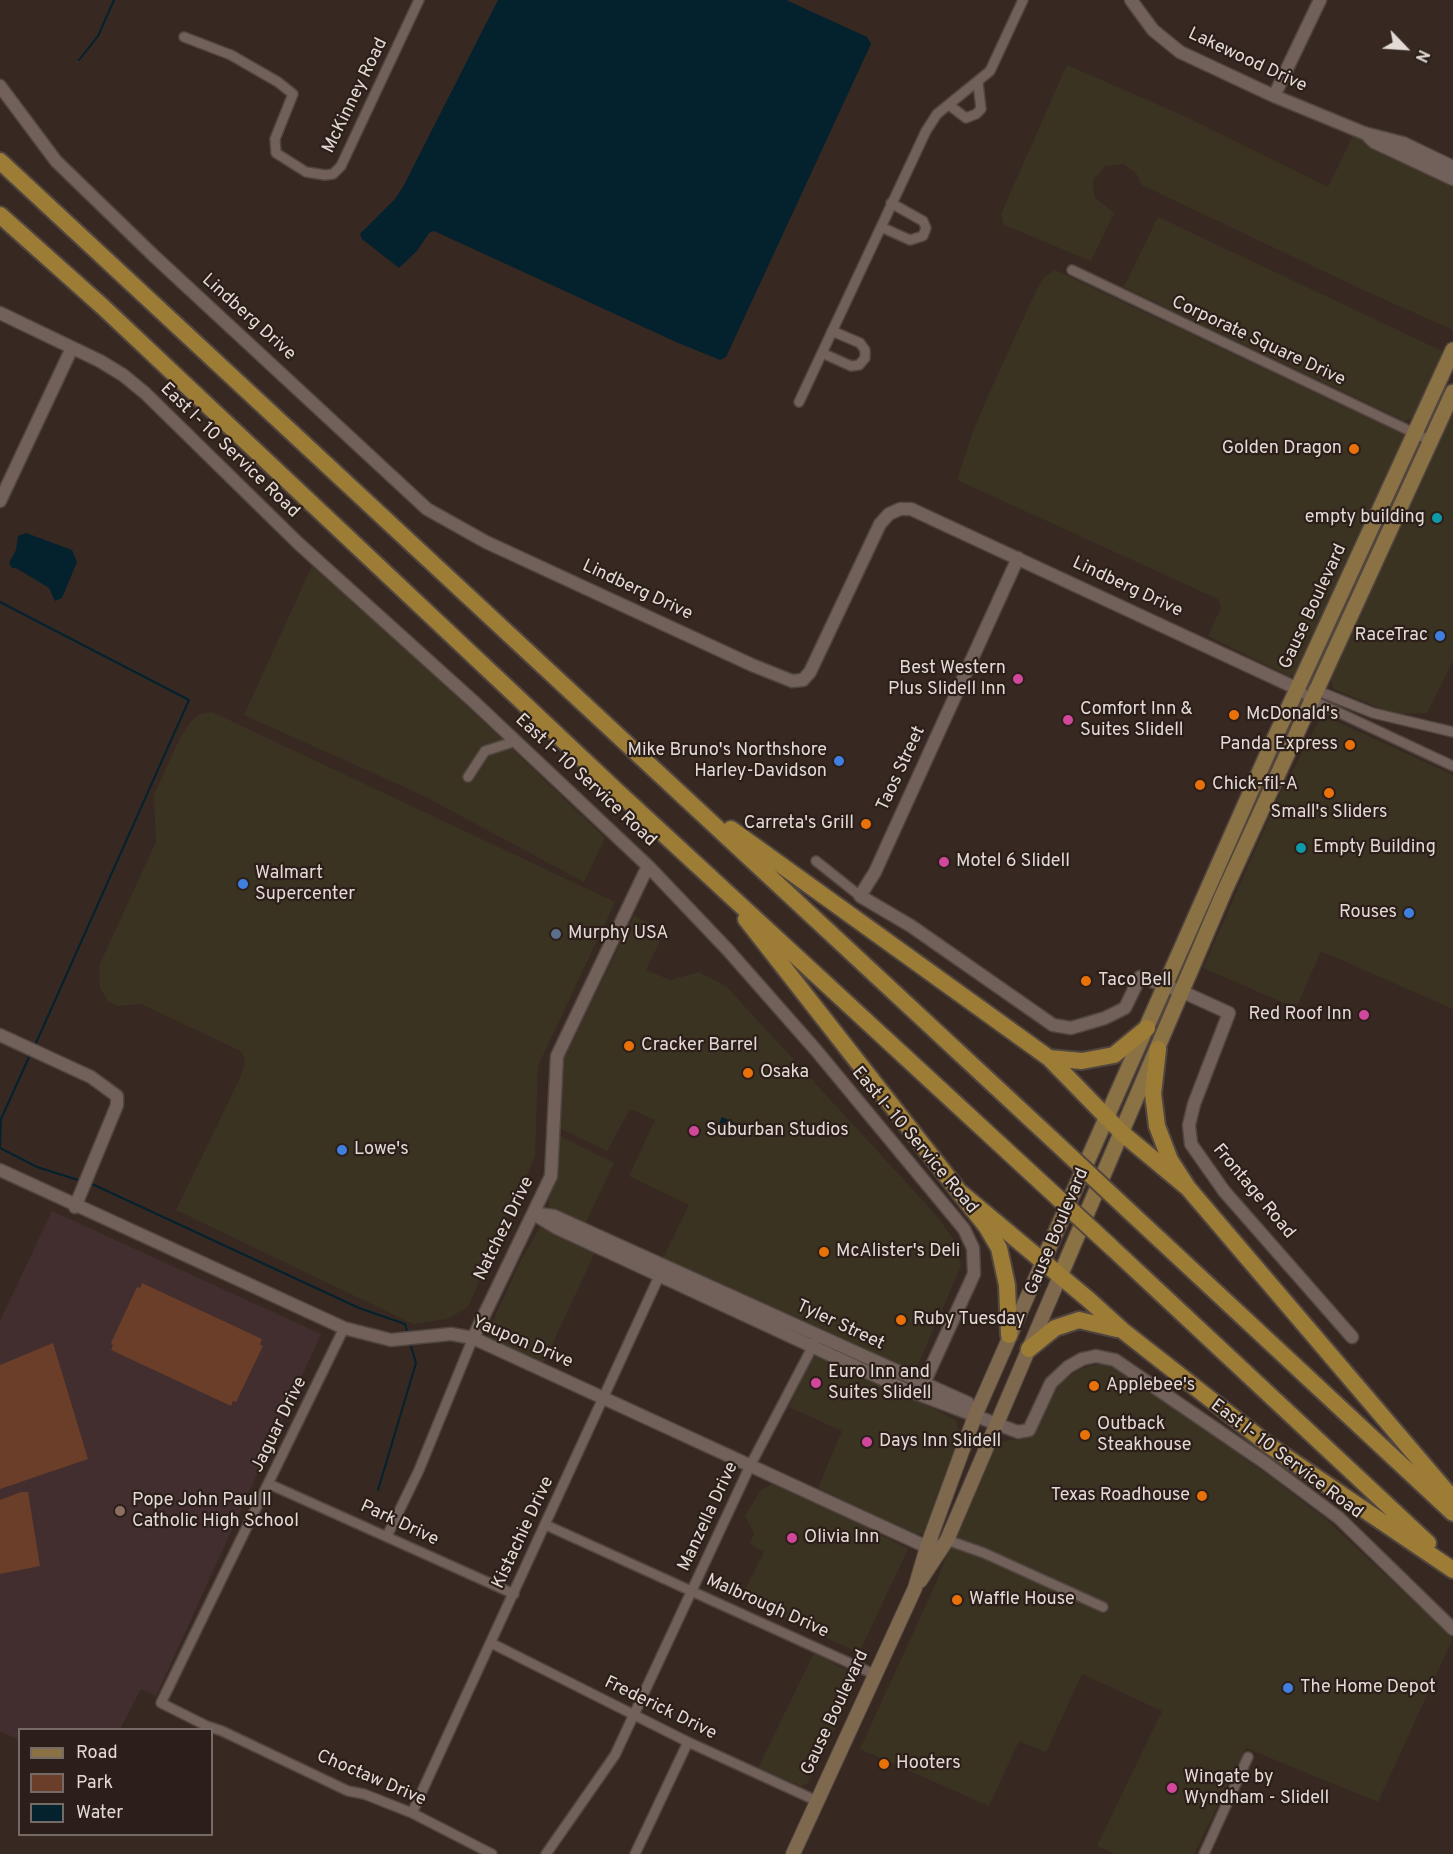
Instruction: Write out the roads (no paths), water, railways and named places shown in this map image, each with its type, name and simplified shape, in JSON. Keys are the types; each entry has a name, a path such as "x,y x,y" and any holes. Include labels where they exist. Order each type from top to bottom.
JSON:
{"highway":[{"path":"0,161 1453,1513"},
{"path":"0,214 103,307 610,784 1032,1174 1453,1568"},
{"path":"677,790 1049,1058 1108,1116 1122,1133 1188,1188"},
{"path":"719,883 961,1193 999,1248 1007,1285 1009,1335"},
{"path":"1049,1058 1082,1061 1114,1055 1147,1028"},
{"path":"1158,1049 1153,1094 1157,1126 1170,1160 1188,1188 1453,1499"},
{"path":"961,1193 1122,1330 1270,1446 1453,1568"},
{"path":"1029,1349 1055,1328 1079,1320 1122,1330"}],"main road":[{"name":"Gause Boulevard","path":"915,1588 947,1540 997,1425 1183,992 1220,883 1298,689 1453,350"},
{"name":"Gause Boulevard","path":"793,1854 915,1588 927,1546 975,1416 1165,987 1220,883 1314,694 1453,392"}],"street":[{"name":"McKinney Road","path":"184,37 231,55 278,82 293,94 275,139 276,153 306,172 333,174 341,166 419,0"},
{"path":"799,402 926,131 937,114 990,72 1023,0"},
{"name":"Lakewood Drive","path":"1131,0 1154,30 1180,52 1274,96 1364,133 1402,143 1452,174"},
{"path":"1274,96 1320,0"},
{"path":"949,105 966,118 976,114 981,109 978,82"},
{"name":"Lindberg Drive","path":"0,86 56,161 154,256 427,509 486,542 792,681 803,680 810,672 869,544 889,514 900,509 911,509 1298,689"},
{"path":"881,227 910,240 923,236 926,228 924,221 891,203"},
{"name":"Corporate Square Drive","path":"1072,270 1431,441"},
{"name":"East I- 10 Service Road","path":"0,313 123,375 145,393 298,543 516,741 648,866 792,1022 964,1229 974,1248 974,1274 924,1383"},
{"path":"822,352 851,366 859,364 865,358 865,350 860,344 832,331"},
{"path":"0,501 72,348"},
{"name":"Taos Street","path":"860,896 875,872 1018,558"},
{"path":"1298,689 1373,713 1453,732"},
{"path":"1314,694 1453,766"},
{"path":"468,777 485,751 516,741"},
{"path":"816,861 860,896"},
{"name":"Natchez Drive","path":"387,1536 419,1470 473,1338 551,1176 557,1056 648,866"},
{"name":"Frontage Road","path":"860,896 911,926 1053,1025 1071,1028 1105,1018 1125,1008 1140,977 1183,992 1229,1013 1194,1104 1190,1125 1191,1144 1224,1191 1352,1337"},
{"path":"0,1035 91,1077 117,1096 117,1105 75,1207"},
{"name":"Yaupon Drive","path":"0,1170 75,1207 344,1328 391,1340 451,1334 473,1338 750,1467 927,1546"},
{"name":"Tyler Street","path":"534,1214 554,1216 662,1270 816,1341 924,1383 968,1403 975,1416"},
{"name":"Kistachie Drive","path":"412,1813 662,1270"},
{"name":"Jaguar Drive","path":"206,1728 161,1703 344,1328"},
{"name":"Tyler Street","path":"816,1341 902,1388 975,1416"},
{"name":"Manzella Drive","path":"546,1854 615,1755 636,1716 750,1467 816,1341"},
{"name":"East I- 10 Service Road","path":"975,1416 1018,1432 1029,1430 1051,1383 1068,1367 1082,1359 1096,1356 1115,1360 1274,1469 1339,1518 1453,1629"},
{"name":"Park Drive","path":"269,1484 514,1594"},
{"name":"Malbrough Drive","path":"546,1525 876,1674"},
{"path":"927,1546 947,1540 984,1553 1103,1607"},
{"name":"Frederick Drive","path":"491,1644 688,1742 817,1801"},
{"name":"Choctaw Drive","path":"213,1731 348,1791 364,1794 412,1813 492,1854"},
{"path":"635,1854 688,1742"},
{"path":"1204,1854 1248,1757"}],"water":[{"path":"498,0 786,0 867,37 871,44 726,357 720,360 676,342 434,231 429,233 417,251 399,268 362,239 360,234 395,199 404,185"},
{"path":"26,533 72,550 77,562 62,598 55,601 49,588 16,568 12,568 9,563 16,550 18,536"},
{"path":"722,1117 740,1125 735,1134 718,1126"}],"waterway":[{"path":"79,60 98,36 114,0"},
{"path":"0,602 189,700 36,1043"},
{"path":"0,1147 1,1119 29,1057"},
{"path":"0,1148 37,1167 78,1180"},
{"path":"92,1184 359,1308 405,1324 407,1331"},
{"path":"378,1490 416,1363 411,1346"}],"place":[{"name":"Golden Dragon","path":"1354,449"},
{"name":"empty building","path":"1437,518"},
{"name":"RaceTrac","path":"1440,636"},
{"name":"Best Western Plus Slidell Inn","path":"1018,679"},
{"name":"McDonald's","path":"1234,715"},
{"name":"Comfort Inn & Suites Slidell","path":"1068,720"},
{"name":"Panda Express","path":"1350,745"},
{"name":"Mike Bruno's Northshore Harley-Davidson","path":"839,761"},
{"name":"Chick-fil-A","path":"1200,785"},
{"name":"Small's Sliders","path":"1329,793"},
{"name":"Carreta's Grill","path":"866,824"},
{"name":"Empty Building","path":"1301,848"},
{"name":"Motel 6 Slidell","path":"944,862"},
{"name":"Walmart Supercenter","path":"243,884"},
{"name":"Rouses","path":"1409,913"},
{"name":"Murphy USA","path":"556,934"},
{"name":"Taco Bell","path":"1086,981"},
{"name":"Red Roof Inn","path":"1364,1015"},
{"name":"Cracker Barrel","path":"629,1046"},
{"name":"Osaka","path":"748,1073"},
{"name":"Suburban Studios","path":"694,1131"},
{"name":"Lowe's","path":"342,1150"},
{"name":"McAlister's Deli","path":"824,1252"},
{"name":"Ruby Tuesday","path":"901,1320"},
{"name":"Euro Inn and Suites Slidell","path":"816,1383"},
{"name":"Applebee's","path":"1094,1386"},
{"name":"Outback Steakhouse","path":"1085,1435"},
{"name":"Days Inn Slidell","path":"867,1442"},
{"name":"Texas Roadhouse","path":"1202,1496"},
{"name":"Pope John Paul II Catholic High School","path":"120,1511"},
{"name":"Olivia Inn","path":"792,1538"},
{"name":"Waffle House","path":"957,1600"},
{"name":"The Home Depot","path":"1288,1688"},
{"name":"Hooters","path":"884,1764"},
{"name":"Wingate by Wyndham - Slidell","path":"1172,1788"}]}
